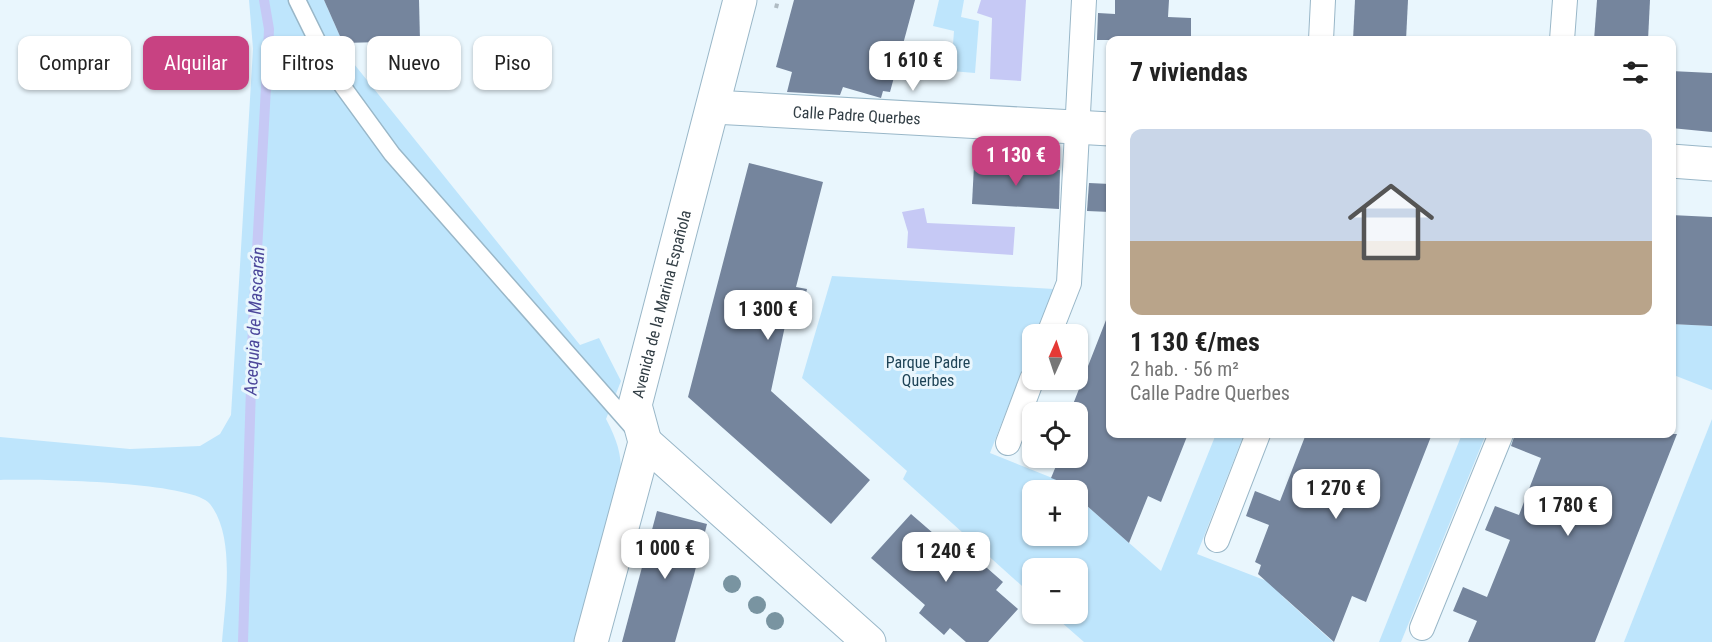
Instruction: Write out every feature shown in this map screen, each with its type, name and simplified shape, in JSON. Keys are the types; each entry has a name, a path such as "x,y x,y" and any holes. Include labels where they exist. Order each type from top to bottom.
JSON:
{"street":[{"name":"Avenida de la Marina Española","path":"645,442 635,405 740,0"},
{"path":"1053,324 1069,283 1084,0"},
{"path":"1322,36 1323,0"},
{"path":"1563,36 1564,0"},
{"name":"Calle Padre Querbes","path":"713,107 1106,129"},
{"path":"1676,161 1712,164"},
{"path":"1008,443 1028,390"},
{"path":"1217,540 1256,438"},
{"path":"1422,628 1499,438"},
{"path":"591,642 645,442 869,642"}],"lane":[{"path":"297,0 333,73 393,154 645,442"}],"path":[{"path":"775,12 778,0"}],"green space":[{"path":"249,0 324,0 340,36 261,36 261,90 355,90 355,65 367,80 367,90 375,90 580,345 599,338 621,381 606,419 619,450 621,484 579,642 222,642 227,571 226,552 218,518 210,504 197,496 145,486 77,481 0,480 0,437 130,449 200,446 220,434 231,415 253,49"},
{"path":"939,0 964,0 961,17 979,21 975,73 951,71 954,31 933,26"},
{"name":"Parque Padre Querbes","path":"832,276 1054,289 1040,324 1022,324 1022,371 990,453 1022,466 1022,468 1058,480 1022,480 1022,546 1088,546 1088,507 1161,571 1214,438 1242,438 1197,554 1285,588 1282,596 1333,642 1084,642 1063,624 1088,624 1088,558 1022,558 1022,586 903,479 907,471 802,378"},
{"path":"1676,324 1712,326 1712,390 1676,376"},
{"path":"1712,419 1712,642 1624,642"},
{"path":"1460,438 1484,438 1401,642 1379,642"}],"shaded area":[{"path":"981,0 1026,0 1021,81 990,79 992,18 977,13"},
{"path":"924,208 927,223 1015,227 1013,255 907,248 908,232 902,212"}],"building":[{"path":"324,0 419,0 420,36 367,36 367,42 355,43 355,36 340,36"},
{"path":"794,0 915,0 890,92 883,91 881,98 843,87 840,95 787,92 792,72 776,67"},
{"path":"1115,0 1169,0 1168,17 1191,18 1191,36 1106,36 1106,40 1097,40 1098,13 1115,14"},
{"path":"1355,0 1408,0 1406,36 1353,36"},
{"path":"1597,0 1650,0 1648,36 1594,36"},
{"path":"1676,71 1712,73 1712,132 1676,128"},
{"path":"749,163 823,182 796,287 807,289 797,329 785,326 771,391 870,480 831,524 688,397"},
{"path":"974,165 1060,170 1059,209 972,204"},
{"path":"1089,183 1106,184 1106,212 1087,211"},
{"path":"1676,215 1712,217 1712,326 1676,324"},
{"path":"1106,320 1106,438 1186,438 1161,502 1148,496 1129,543 1088,507 1088,480 1051,478 1055,468 1088,468 1088,402 1074,402 1079,390 1088,390 1088,366"},
{"path":"1304,438 1430,438 1366,602 1352,596 1334,642 1258,574 1261,565 1255,562 1269,525 1246,516 1255,491 1280,501"},
{"path":"1514,438 1675,438 1595,642 1468,642 1477,621 1453,611 1463,587 1487,597 1510,540 1485,530 1495,506 1519,515 1541,458 1511,446"},
{"path":"657,511 707,524 694,575 675,642 622,642"},
{"path":"911,514 956,553 962,546 1003,582 996,590 1018,609 988,642 966,642 950,628 944,635 919,613 925,605 871,558"}],"waterway":[{"name":"Acequia de Mascarán","path":"243,642 253,324 269,29 264,0"}]}
